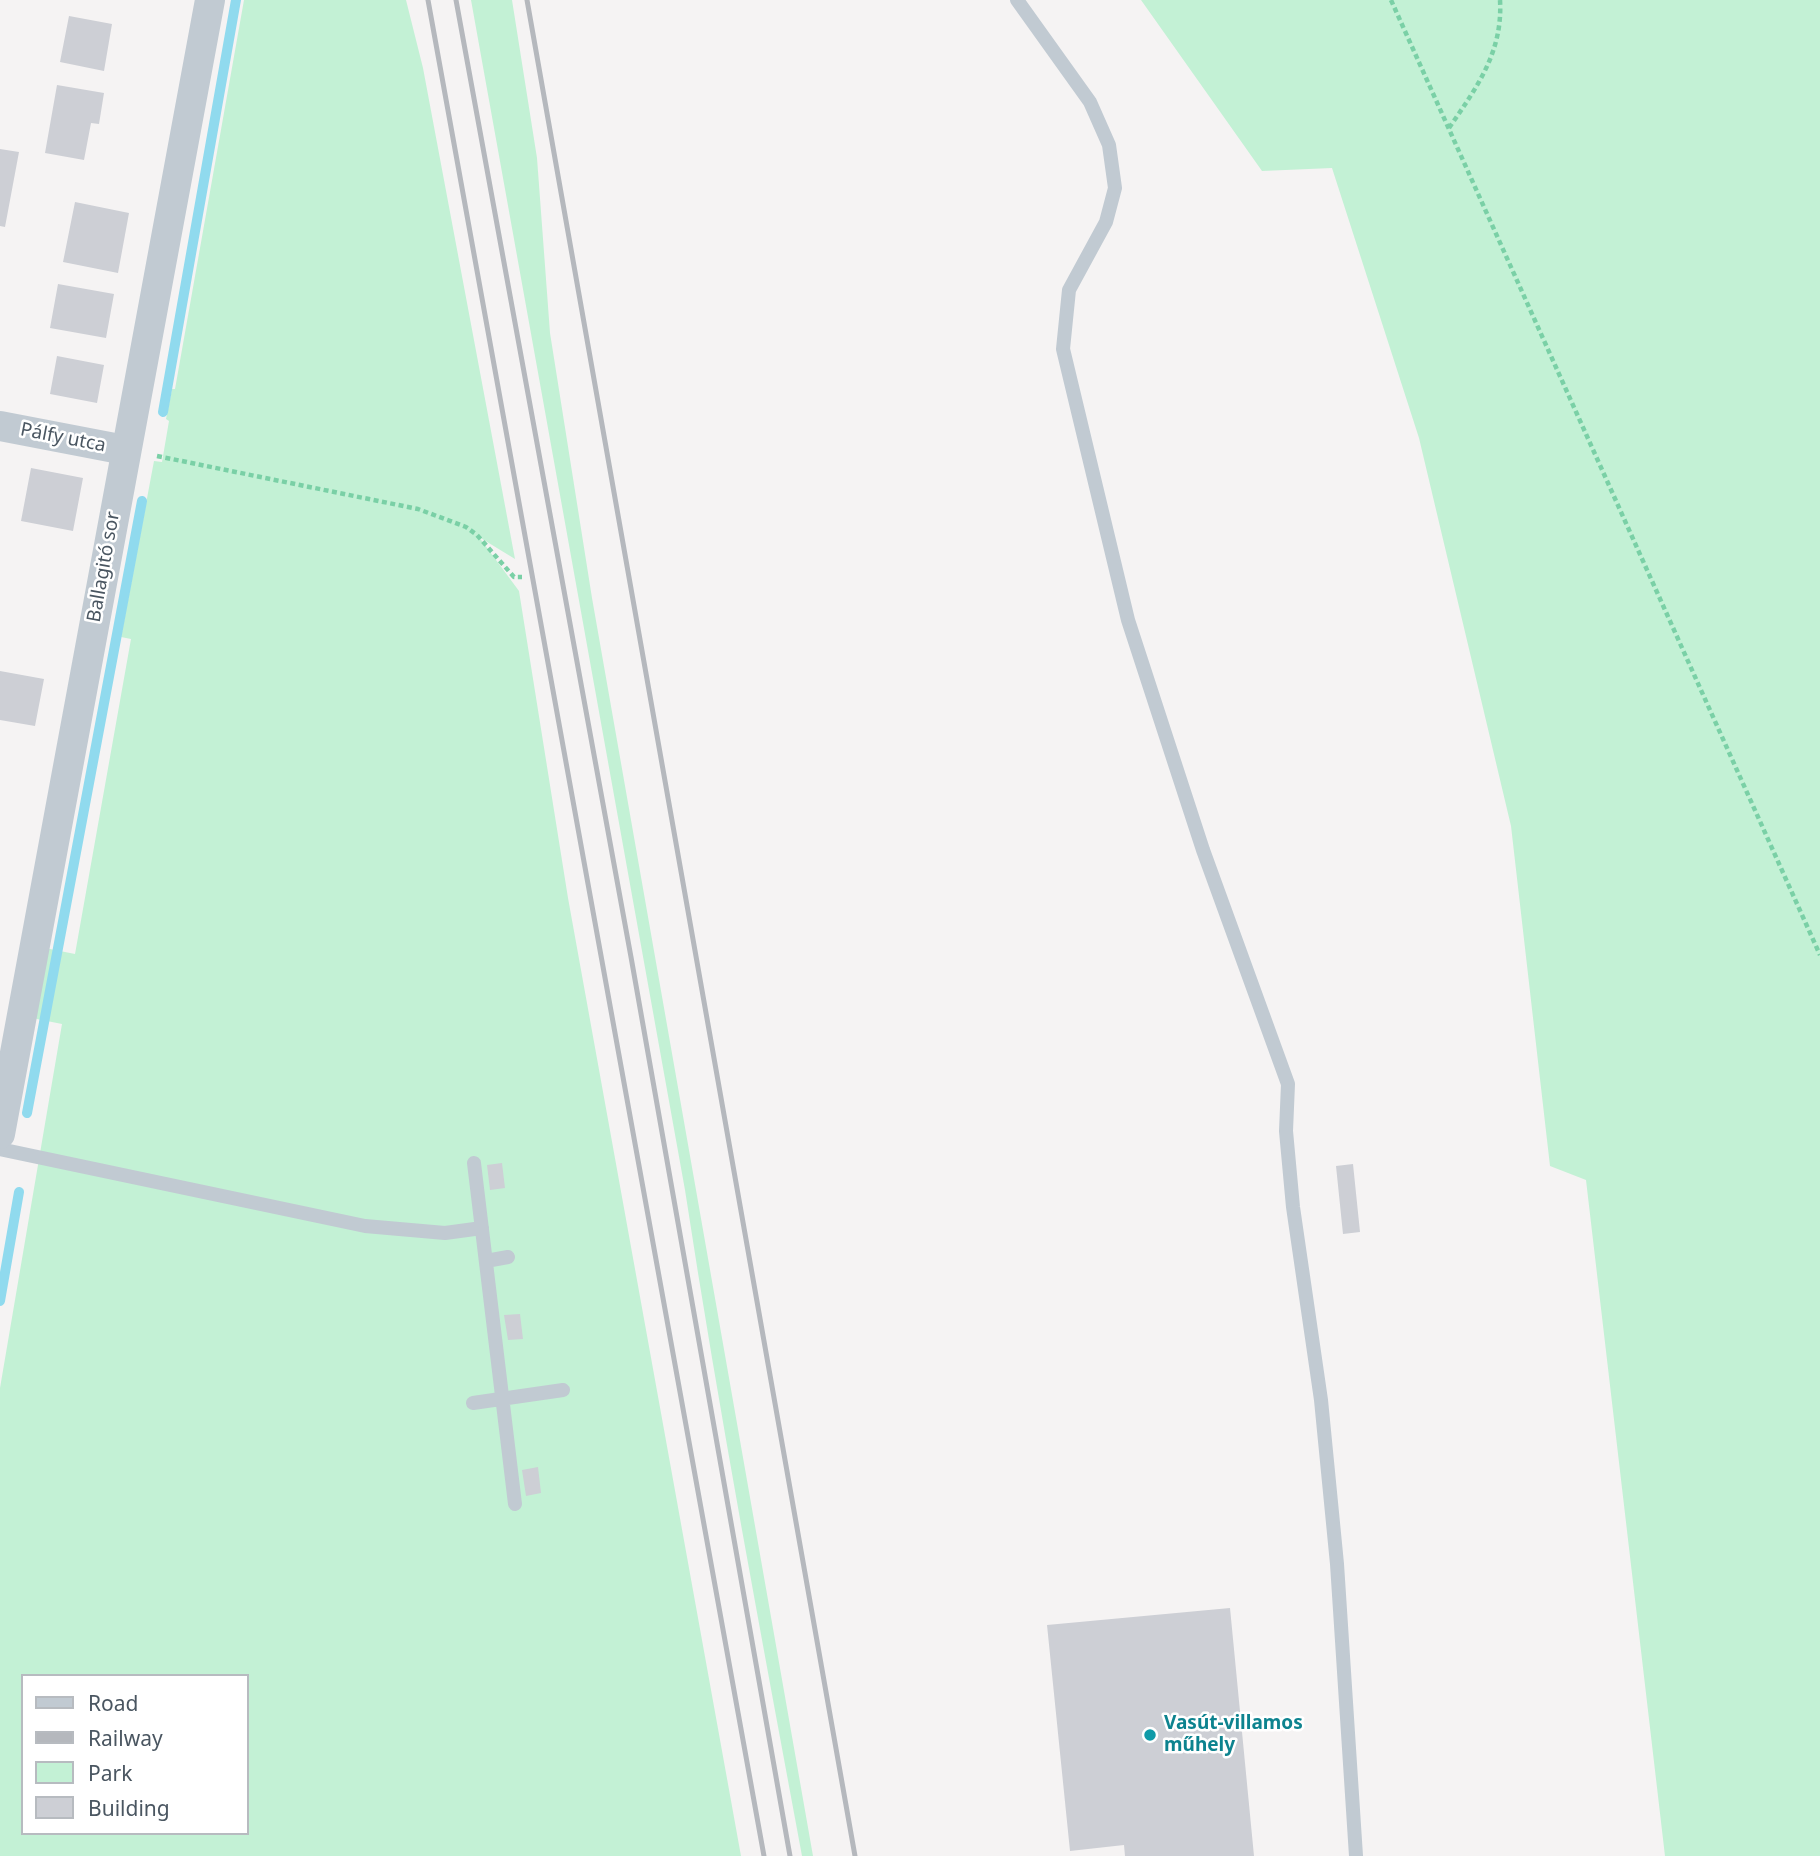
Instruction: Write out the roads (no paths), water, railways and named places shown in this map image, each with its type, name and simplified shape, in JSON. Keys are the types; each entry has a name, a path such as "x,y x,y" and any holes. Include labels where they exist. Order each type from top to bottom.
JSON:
{"street":[{"name":"Ballagitó sor","path":"0,1134 210,0"},
{"name":"Pálfy utca","path":"0,426 125,450"}],"lane":[{"path":"1017,0 1090,102 1110,145 1115,188 1106,222 1069,290 1063,349 1128,620 1203,850 1288,1084 1286,1131 1322,1413 1337,1564 1356,1856"},
{"path":"0,1149 365,1226 445,1233 482,1228"},
{"path":"474,1163 515,1504"},
{"path":"486,1261 508,1257"},
{"path":"473,1403 563,1391"}],"waterway":[{"path":"163,412 236,0"},
{"path":"27,1113 142,501"},
{"path":"0,1301 19,1192"}],"railway":[{"path":"428,0 764,1856"},
{"path":"456,0 631,957 790,1856"},
{"path":"527,0 855,1856"}],"place":[{"name":"Vasút-villamos műhely","path":"1150,1735"}]}
